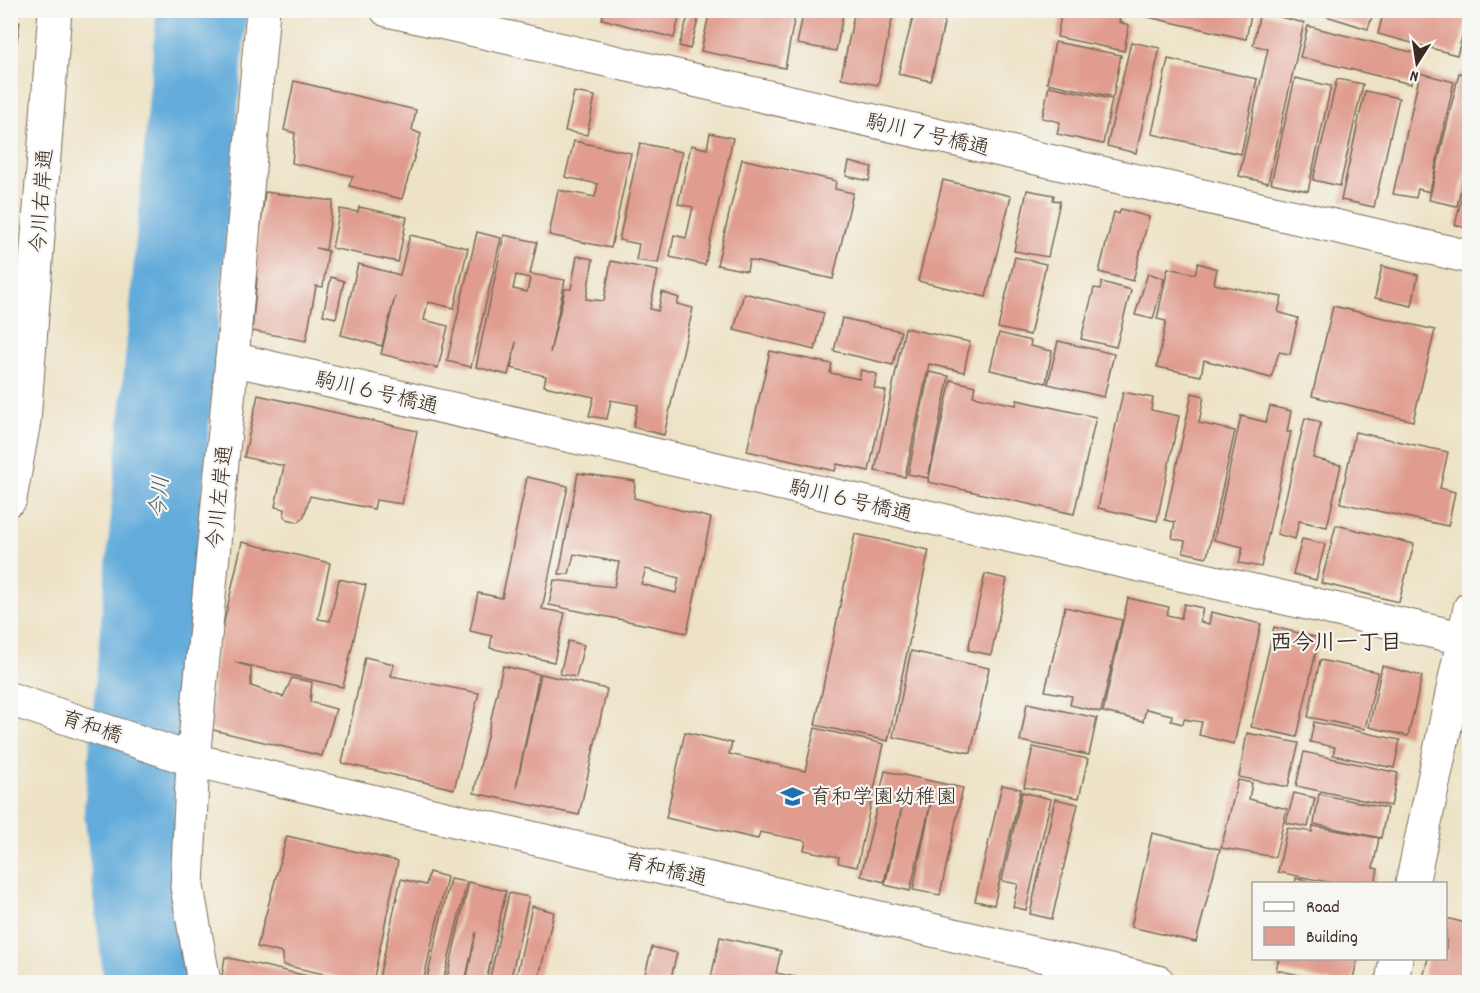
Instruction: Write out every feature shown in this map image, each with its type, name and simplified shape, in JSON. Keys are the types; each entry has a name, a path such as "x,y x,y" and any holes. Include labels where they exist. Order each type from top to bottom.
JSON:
{"street":[{"name":"今川右岸通","path":"10,499 24,421 55,10"},
{"name":"今川左岸通","path":"204,982 187,888 184,756 232,359 263,10"},
{"name":"駒川７号橋通","path":"387,10 1470,257"},
{"name":"駒川６号橋通","path":"232,359 1467,629"},
{"path":"1412,882 1467,629"},
{"name":"育和橋","path":"10,699 184,756"},
{"name":"育和橋通","path":"184,756 1158,982"},
{"path":"1392,982 1396,960"}],"building":[{"path":"492,10 517,10 516,17"},
{"path":"604,10 681,10 674,38 602,19"},
{"path":"690,10 701,10 690,49 679,46"},
{"path":"710,10 796,10 785,68 701,51"},
{"path":"804,10 844,10 836,51 797,44"},
{"path":"855,10 894,10 878,85 841,78"},
{"path":"915,10 947,10 931,81 898,74"},
{"path":"1062,10 1096,10 1120,16 1119,22 1129,25 1124,51 1057,37"},
{"path":"1117,10 1252,10 1246,39"},
{"path":"1307,10 1374,10 1368,29"},
{"path":"1384,10 1405,10 1420,15 1421,10 1449,10 1468,16 1457,55 1378,34"},
{"path":"1260,12 1304,23 1268,183 1239,176 1268,49 1253,45"},
{"path":"10,20 20,22 12,71 10,71"},
{"path":"1308,26 1419,54 1411,84 1300,57"},
{"path":"1055,42 1121,55 1113,97 1047,83"},
{"path":"1131,42 1160,48 1136,153 1107,146"},
{"path":"1470,45 1470,59 1464,58"},
{"path":"1168,59 1257,79 1241,154 1152,134"},
{"path":"1420,73 1454,82 1430,192 1418,189 1416,198 1393,194"},
{"path":"1459,73 1470,75 1470,152 1457,206 1429,200"},
{"path":"1295,78 1331,86 1308,191 1271,183"},
{"path":"1337,79 1363,84 1340,186 1313,180"},
{"path":"294,81 416,110 412,130 421,134 402,199 349,186 353,176 292,163 295,133 284,130"},
{"path":"1049,86 1112,99 1103,144 1057,134 1060,122 1042,118"},
{"path":"1365,91 1399,98 1374,207 1341,200"},
{"path":"574,92 595,96 587,135 565,131"},
{"path":"710,133 733,138 705,265 670,257 674,235 686,238 693,207 678,204 691,145 707,149"},
{"path":"574,141 631,153 611,248 549,235 558,190 595,197 598,184 565,177"},
{"path":"640,143 682,152 658,263 636,260 639,244 619,240"},
{"path":"742,159 836,181 835,189 853,193 833,279 749,260 747,271 717,265"},
{"path":"849,162 872,167 869,181 846,176"},
{"path":"1470,167 1470,229 1455,225"},
{"path":"943,180 1011,196 986,297 918,281"},
{"path":"1027,190 1054,195 1053,200 1060,201 1048,257 1014,251"},
{"path":"265,192 333,201 326,250 316,248 328,251 323,287 316,286 306,341 252,331 257,278 254,278"},
{"path":"359,207 407,217 398,262 332,248 340,209 358,212"},
{"path":"1121,209 1149,217 1133,281 1099,272 1114,212 1119,214"},
{"path":"477,232 501,238 471,367 447,361"},
{"path":"410,235 468,248 454,308 428,302 424,320 448,326 438,368 381,354 395,297 382,346 341,335 358,264 400,275"},
{"path":"504,235 537,242 530,274 565,280 550,353 565,289 571,289 577,256 593,259 586,299 604,301 611,261 658,271 650,309 658,311 662,292 679,298 677,304 693,308 664,435 633,427 638,405 611,400 607,419 589,416 594,397 544,386 546,376 511,368 516,342 508,375 476,367","holes":["516,275 530,278 527,292 513,289"]},
{"path":"1015,257 1046,264 1030,335 998,328"},
{"path":"1198,263 1217,269 1214,284 1282,297 1278,312 1298,318 1290,354 1279,352 1271,378 1204,360 1201,376 1157,367 1166,321 1157,319 1168,268 1195,274"},
{"path":"1382,266 1418,275 1412,306 1375,298"},
{"path":"1148,273 1164,279 1153,319 1135,315"},
{"path":"331,277 344,281 336,318 323,315"},
{"path":"1102,282 1131,290 1116,347 1081,339 1094,288 1100,289"},
{"path":"744,293 824,313 815,350 734,330"},
{"path":"1333,306 1435,330 1413,421 1312,396"},
{"path":"842,318 901,331 893,365 834,351"},
{"path":"905,328 970,342 964,372 929,364 905,477 875,471"},
{"path":"999,333 1031,341 1030,346 1052,351 1046,383 990,370"},
{"path":"1058,341 1114,354 1104,397 1048,384"},
{"path":"770,351 832,364 830,373 859,379 861,370 877,374 874,388 886,391 869,471 837,464 835,471 747,451"},
{"path":"929,372 949,376 928,478 908,474"},
{"path":"951,380 975,386 973,396 1016,405 1017,400 1096,417 1074,514 928,482"},
{"path":"1123,392 1153,398 1151,410 1179,416 1157,521 1098,508"},
{"path":"1192,393 1204,396 1199,423 1235,431 1207,557 1183,552 1185,541 1172,538 1175,522 1165,520"},
{"path":"258,395 417,431 402,504 376,500 374,509 310,496 304,516 299,522 287,519 284,516 285,509 275,507 284,466 244,457"},
{"path":"1270,406 1291,411 1287,432 1291,432 1261,567 1239,563 1243,547 1214,540 1241,416 1266,422"},
{"path":"1305,418 1321,422 1313,458 1341,465 1327,527 1299,521 1295,539 1277,534"},
{"path":"1355,432 1448,452 1440,488 1455,492 1448,526 1340,503"},
{"path":"578,473 635,481 634,498 711,518 687,633 549,605 554,580 614,587 619,562 574,554 569,574 559,574","holes":["646,569 679,578 676,593 641,584"]},
{"path":"527,477 568,486 542,609 565,613 554,662 490,648 492,636 470,631 478,593 502,598"},
{"path":"1336,525 1414,544 1399,602 1321,583"},
{"path":"855,534 929,550 888,741 815,725"},
{"path":"1302,539 1325,544 1316,580 1293,574"},
{"path":"242,542 330,563 318,619 330,621 339,579 366,585 343,687 234,662 251,667 251,686 283,697 292,678 312,682 310,702 336,709 322,756 209,729 216,658"},
{"path":"985,574 1007,579 991,655 968,650"},
{"path":"1128,598 1169,607 1167,615 1181,618 1184,604 1203,608 1200,622 1209,624 1211,612 1261,624 1234,744 1199,735 1202,722 1184,719 1183,724 1171,721 1172,715 1146,709 1143,721 1103,712"},
{"path":"1065,607 1122,620 1101,712 1070,705 1072,696 1045,691"},
{"path":"1274,627 1319,638 1297,737 1251,727"},
{"path":"568,641 584,645 576,677 560,674"},
{"path":"911,651 989,668 971,753 893,737"},
{"path":"365,657 394,664 391,676 479,693 454,789 342,763"},
{"path":"1320,660 1378,672 1365,729 1308,717"},
{"path":"503,666 539,674 516,788 541,674 607,689 579,815 474,793"},
{"path":"1382,666 1422,676 1408,736 1369,727"},
{"path":"1027,703 1097,718 1089,755 1020,741"},
{"path":"1314,722 1400,740 1394,768 1333,755 1335,747 1310,742"},
{"path":"815,728 884,744 857,867 838,863 839,857 804,850 806,841 760,832 758,839 666,818 685,732 732,743 729,754 805,771"},
{"path":"1247,733 1299,743 1288,787 1239,777"},
{"path":"1033,747 1088,759 1079,798 1024,787"},
{"path":"1304,752 1398,773 1391,806 1296,786"},
{"path":"885,771 963,788 940,895 913,890 933,793 910,891 885,885 903,803 884,882 861,876"},
{"path":"1238,780 1252,783 1249,799 1287,809 1275,857 1221,848"},
{"path":"1002,785 1021,789 994,905 975,901"},
{"path":"1022,792 1051,799 1026,910 1013,907 1018,884 1002,881"},
{"path":"1294,793 1315,798 1308,827 1286,823"},
{"path":"1319,794 1387,808 1381,838 1314,824"},
{"path":"1055,799 1078,804 1052,919 1030,914"},
{"path":"1313,826 1379,838 1373,868 1378,869 1375,882 1327,882 1278,872 1287,828 1312,832"},
{"path":"1152,833 1220,849 1196,942 1131,927"},
{"path":"287,836 398,861 373,982 360,982 283,965 283,953 257,947"},
{"path":"429,872 447,877 423,982 378,982 401,879 426,885"},
{"path":"1296,878 1310,882 1295,882"},
{"path":"450,879 467,882 443,982 426,982"},
{"path":"469,882 506,891 486,982 466,982 476,932 465,982 446,982"},
{"path":"509,893 529,897 510,982 489,982"},
{"path":"532,906 554,912 538,982 515,982"},
{"path":"1447,918 1470,924 1470,982 1422,982 1428,960 1447,960"},
{"path":"720,937 781,951 776,973 805,979 804,982 710,982"},
{"path":"652,947 677,953 670,982 643,982"},
{"path":"225,957 333,982 221,982"},
{"path":"1278,960 1358,960 1352,982 1332,982 1276,970"}],"waterway":[{"name":"今川","path":"149,982 129,810 202,10"}],"place":[{"name":"育和学園幼稚園","path":"792,796"}],"district":[{"name":"西今川一丁目","path":"1336,641"}]}
